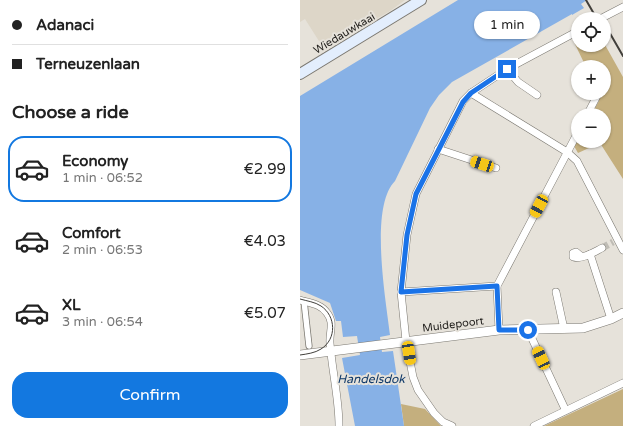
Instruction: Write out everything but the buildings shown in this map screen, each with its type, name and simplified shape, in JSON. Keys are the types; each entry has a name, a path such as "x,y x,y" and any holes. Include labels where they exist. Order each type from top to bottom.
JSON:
{"main road":[{"name":"Wiedauwkaai","path":"300,74 421,0"}],"street":[{"path":"611,13 623,7"},
{"path":"452,426 443,422 434,413 418,390 413,377 406,341 401,292 407,235 416,194 463,102 471,93 507,69 571,35"},
{"path":"507,69 518,82 536,95"},
{"path":"471,93 567,152 577,162 616,241 623,250"},
{"path":"499,330 497,286 571,145"},
{"path":"438,149 496,168"},
{"path":"581,256 590,254 602,248"},
{"path":"590,254 611,319"},
{"path":"401,292 497,286"},
{"path":"556,292 564,329"},
{"path":"309,346 302,301 319,306 328,314 332,324 330,342 333,351 339,426"},
{"name":"Muidepoort","path":"333,351 499,330 583,328 611,319 623,313"},
{"path":"528,330 565,410"},
{"path":"300,355 326,350 333,351"},
{"path":"300,358 326,354 333,351"},
{"path":"534,426 623,383"}],"shaded area":[{"path":"300,0 405,0 390,11 324,49 305,19 300,22"},
{"path":"579,52 609,52 623,77 623,179 603,148 611,148 611,108 595,108 599,101 597,100 611,100 611,60 583,60"},
{"path":"575,148 589,148 578,153"},
{"path":"623,389 623,426 544,426"},
{"path":"401,404 425,409 441,426 404,426"}],"water":[{"name":"Handelsdok","path":"458,0 587,0 581,4 584,8 577,12 571,12 571,15 452,82 439,95 430,108 395,181 387,194 383,211 381,255 390,335 380,337 382,352 393,351 404,426 355,426 342,358 360,355 357,336 343,337 341,321 336,321 330,303 300,290 300,96"}],"tunnel":[{"path":"602,248 613,242"}],"tram line":[{"path":"300,299 321,306 326,310 332,321 333,328 330,339 326,345 311,353 300,355"}],"railway":[{"path":"586,0 593,12"},
{"path":"611,35 623,56"}],"route":[{"path":"507,69 471,93 463,102 416,194 407,235 401,292 497,286 499,330 528,330"}]}
